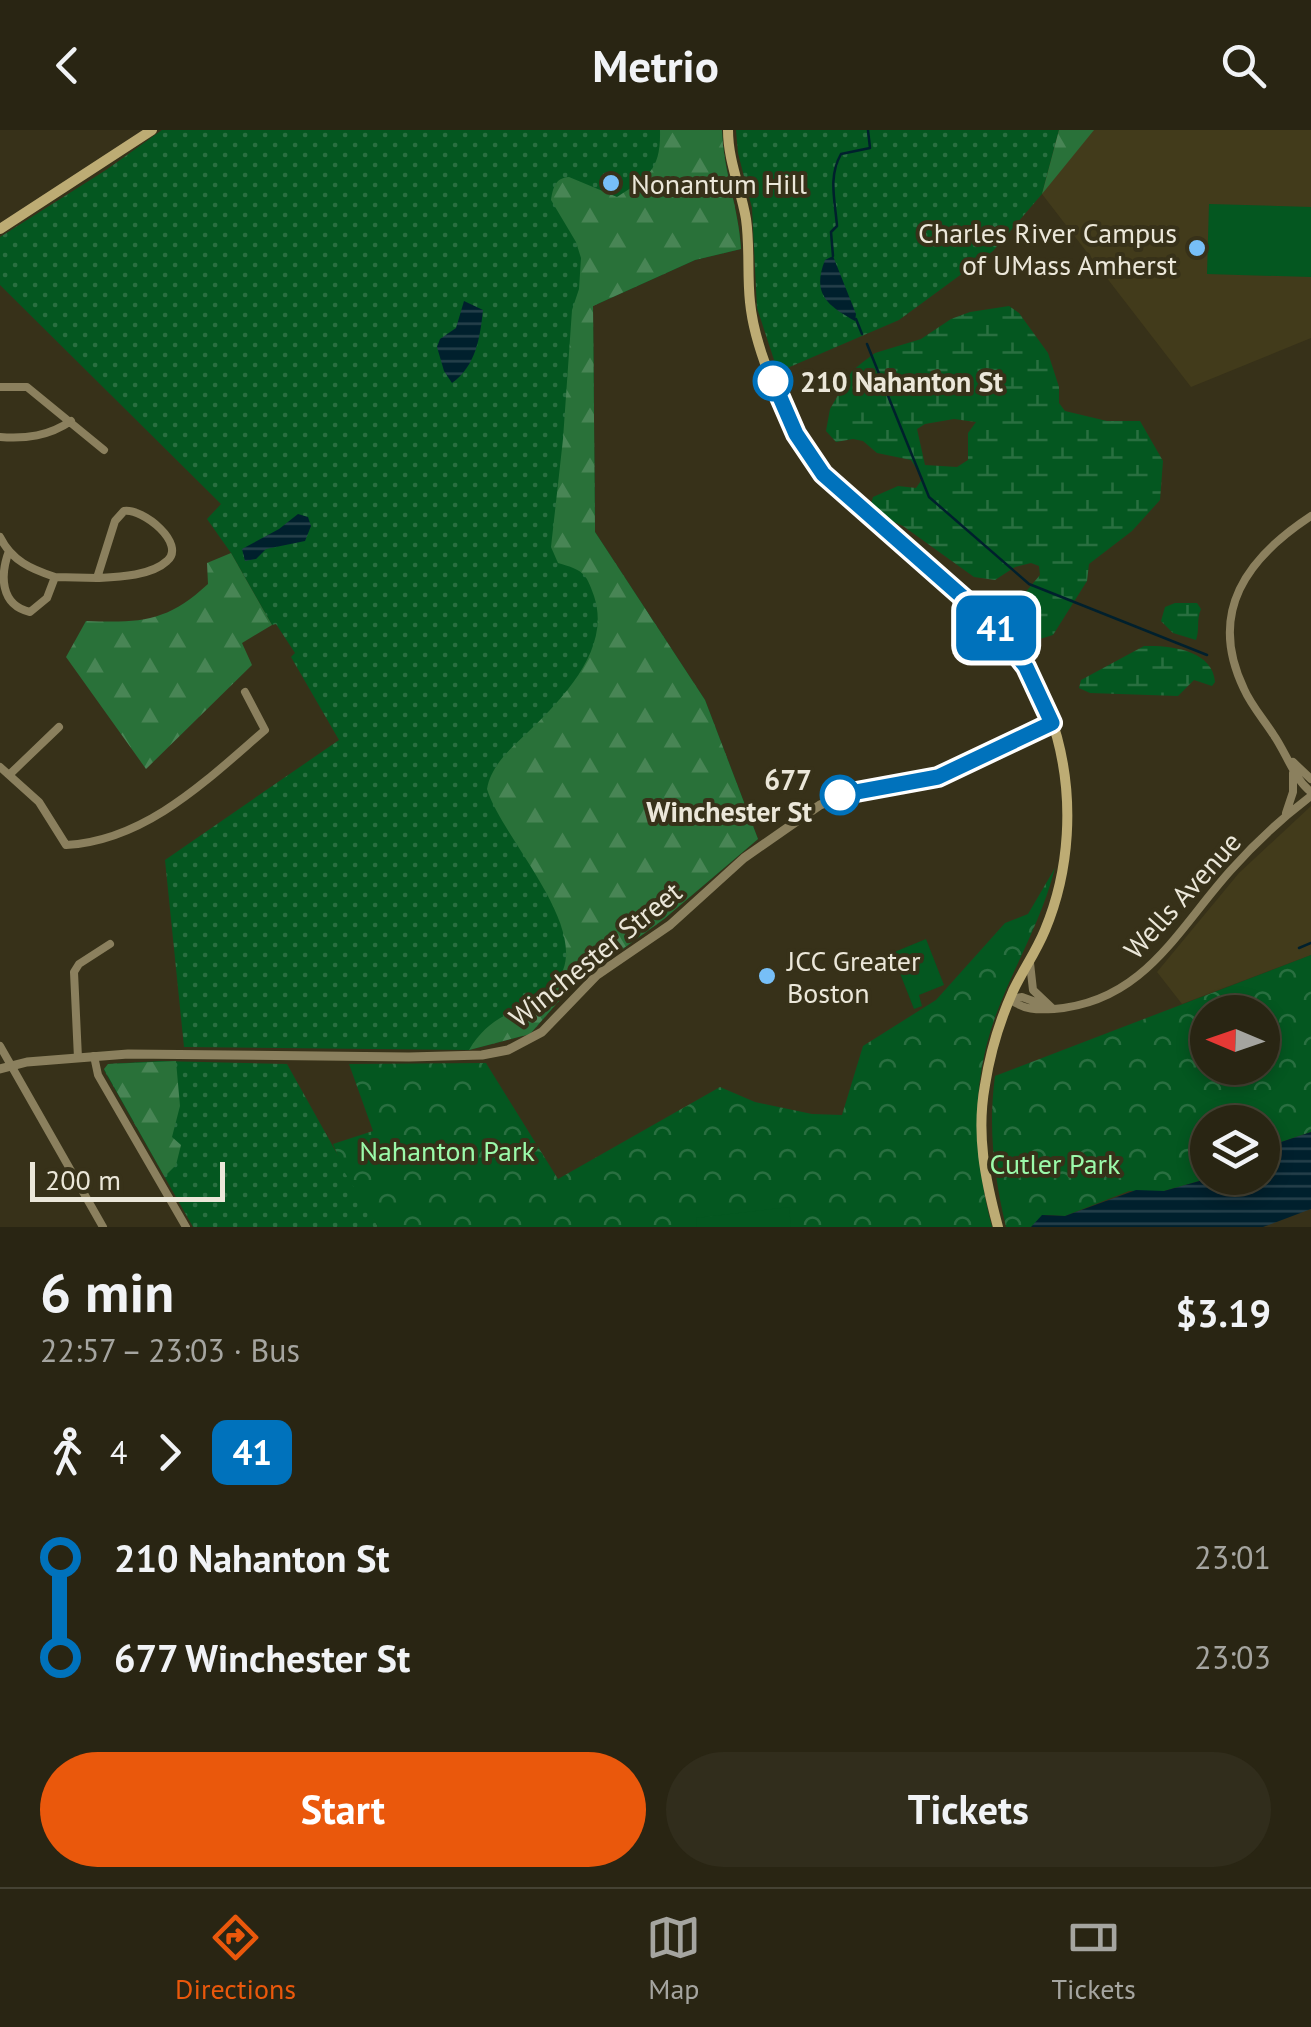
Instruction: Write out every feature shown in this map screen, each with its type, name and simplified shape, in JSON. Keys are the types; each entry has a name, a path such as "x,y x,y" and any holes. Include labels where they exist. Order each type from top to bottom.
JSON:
{"main road":[{"path":"0,228 152,130"},
{"path":"728,130 746,222 752,316 781,403 796,434 836,487 970,602 1006,638 1030,673 1052,723 1065,779 1066,846 1053,907 1010,999 988,1068 980,1125 983,1165 998,1227"}],"street":[{"path":"0,386 27,387 104,450"},
{"path":"0,437 36,436 53,432 71,421"},
{"path":"0,537 8,550 31,569 55,577 97,578 134,574 168,561 172,545 140,512 124,511 115,521 97,578"},
{"name":"Wells Avenue","path":"1010,999 1022,997 1053,1009 1094,1001 1137,978 1159,958 1233,868 1311,794 1245,692 1235,668 1230,630 1240,585 1253,564 1266,549 1311,516"},
{"path":"8,550 3,587 21,610 30,612 47,598 55,577"},
{"path":"0,766 39,802 66,845 84,843 119,832 178,802 265,730 245,692"},
{"name":"Winchester Street","path":"5,1068 94,1056 474,1056 514,1048 542,1032 597,975 670,924 739,862 813,808 852,792 938,777 1052,723"},
{"path":"9,774 58,726"},
{"path":"1282,820 1294,784 1290,759"},
{"name":"Wells Avenue","path":"1290,759 1311,779"},
{"path":"78,1058 74,972 78,964 110,944"},
{"path":"1030,960 1034,990 1053,1009"},
{"path":"0,1046 5,1068 103,1227"},
{"path":"94,1056 98,1075 186,1227"}],"shaded area":[{"name":"Charles River Campus of UMass Amherst","path":"1059,130 1311,130 1311,338 1191,387 1042,194"},
{"path":"1311,806 1311,955 1206,995 1190,995 1190,1001 1182,1004 1157,972 1239,873"}],"green space":[{"path":"162,130 722,130 741,249 695,260 593,306 595,532 705,700 758,839 664,919 573,985 530,1034 469,1050 184,1047 165,860 339,740 291,657 295,653 276,624 272,625 207,519 221,504 0,285 0,237"},
{"path":"660,130 722,130 741,249 695,260 593,306 595,532 705,700 758,839 664,919 573,985 530,1034 469,1050 488,1026 554,984 565,964 565,940 557,914 487,789 502,759 568,690 596,636 598,616 588,582 578,570 558,563 551,547 572,310 579,289 581,258 551,200 558,182 569,177 617,197 637,184 655,164"},
{"path":"736,130 1059,130 1042,194 993,251 899,320 778,372 757,308 752,208"},
{"path":"1059,130 1094,130 1042,194"},
{"path":"1209,204 1311,207 1311,277 1207,274"},
{"path":"1009,306 1019,313 1048,353 1059,387 1059,403 1065,411 1107,421 1140,421 1163,461 1160,500 1132,531 1089,564 1087,581 1053,635 1040,639 1023,630 1019,600 1040,575 1039,566 1031,563 1015,567 995,580 974,577 871,504 873,497 898,486 916,488 923,478 911,460 877,453 863,441 836,442 826,431 830,409 852,371 875,353 921,339 951,319","holes":["954,419 976,422 968,433 968,460 957,467 925,465 917,429"]},
{"path":"231,553 272,625 242,643 252,665 146,769 66,657 86,621 138,620 166,613 208,584 207,563"},
{"path":"1197,603 1201,609 1196,640 1173,633 1161,621 1165,607"},
{"path":"1144,646 1199,656 1212,671 1215,682 1212,686 1194,680 1178,696 1090,693 1079,688 1081,680"},
{"name":"Nahanton Park","path":"1055,868 991,1030 979,1086 978,1142 992,1227 378,1227 345,1173 333,1144 373,1131 349,1064 486,1063 558,1179 720,1087 755,1102 812,1114 842,1115 863,1046 936,1000 1005,923 1028,914"},
{"path":"926,939 944,985 919,995 922,1006 914,1009 892,953"},
{"name":"Cutler Park","path":"1311,955 1311,1132 1280,1142 1280,1105 1190,1105 1190,1184 1164,1191 1129,1191 1065,1216 1045,1215 1031,1227 1006,1227 993,1152 995,1076 1190,1001 1190,1085 1280,1085 1280,995 1207,995"},
{"path":"176,1061 180,1106 172,1137 181,1145 176,1165 166,1175 104,1069 108,1064"},
{"path":"108,1064 287,1064 378,1227 193,1227 104,1070"},
{"path":"789,1207 791,1227 697,1227 696,1218"}],"water":[{"path":"833,256 856,314 855,321 830,304 821,291 825,260"},
{"path":"464,301 483,310 482,320 472,360 452,383 437,347 440,339 456,328"},
{"path":"298,514 308,517 311,526 305,541 266,549 256,559 245,561 242,549"},
{"path":"1311,1132 1311,1209 1263,1227 1031,1227 1042,1215 1065,1216 1136,1190 1164,1191 1190,1184 1190,1195 1280,1195 1280,1142"}],"waterway":[{"path":"833,256 831,232 837,226 833,189 837,163 841,154 870,148 868,130"},
{"path":"856,319 862,334"},
{"path":"867,344 929,497 1029,584 1207,655"},
{"path":"1299,948 1311,943"}],"bus line":[{"name":"41","path":"773,381 804,449 823,474 992,623 1026,667 1052,723 938,777 840,795"}],"place":[{"name":"Nonantum Hill","path":"611,183"},
{"name":"Charles River Campus of UMass Amherst","path":"1197,248"},
{"name":"210 Nahanton St","path":"773,381"},
{"name":"677 Winchester St","path":"840,795"},
{"name":"JCC Greater Boston","path":"767,976"}]}
